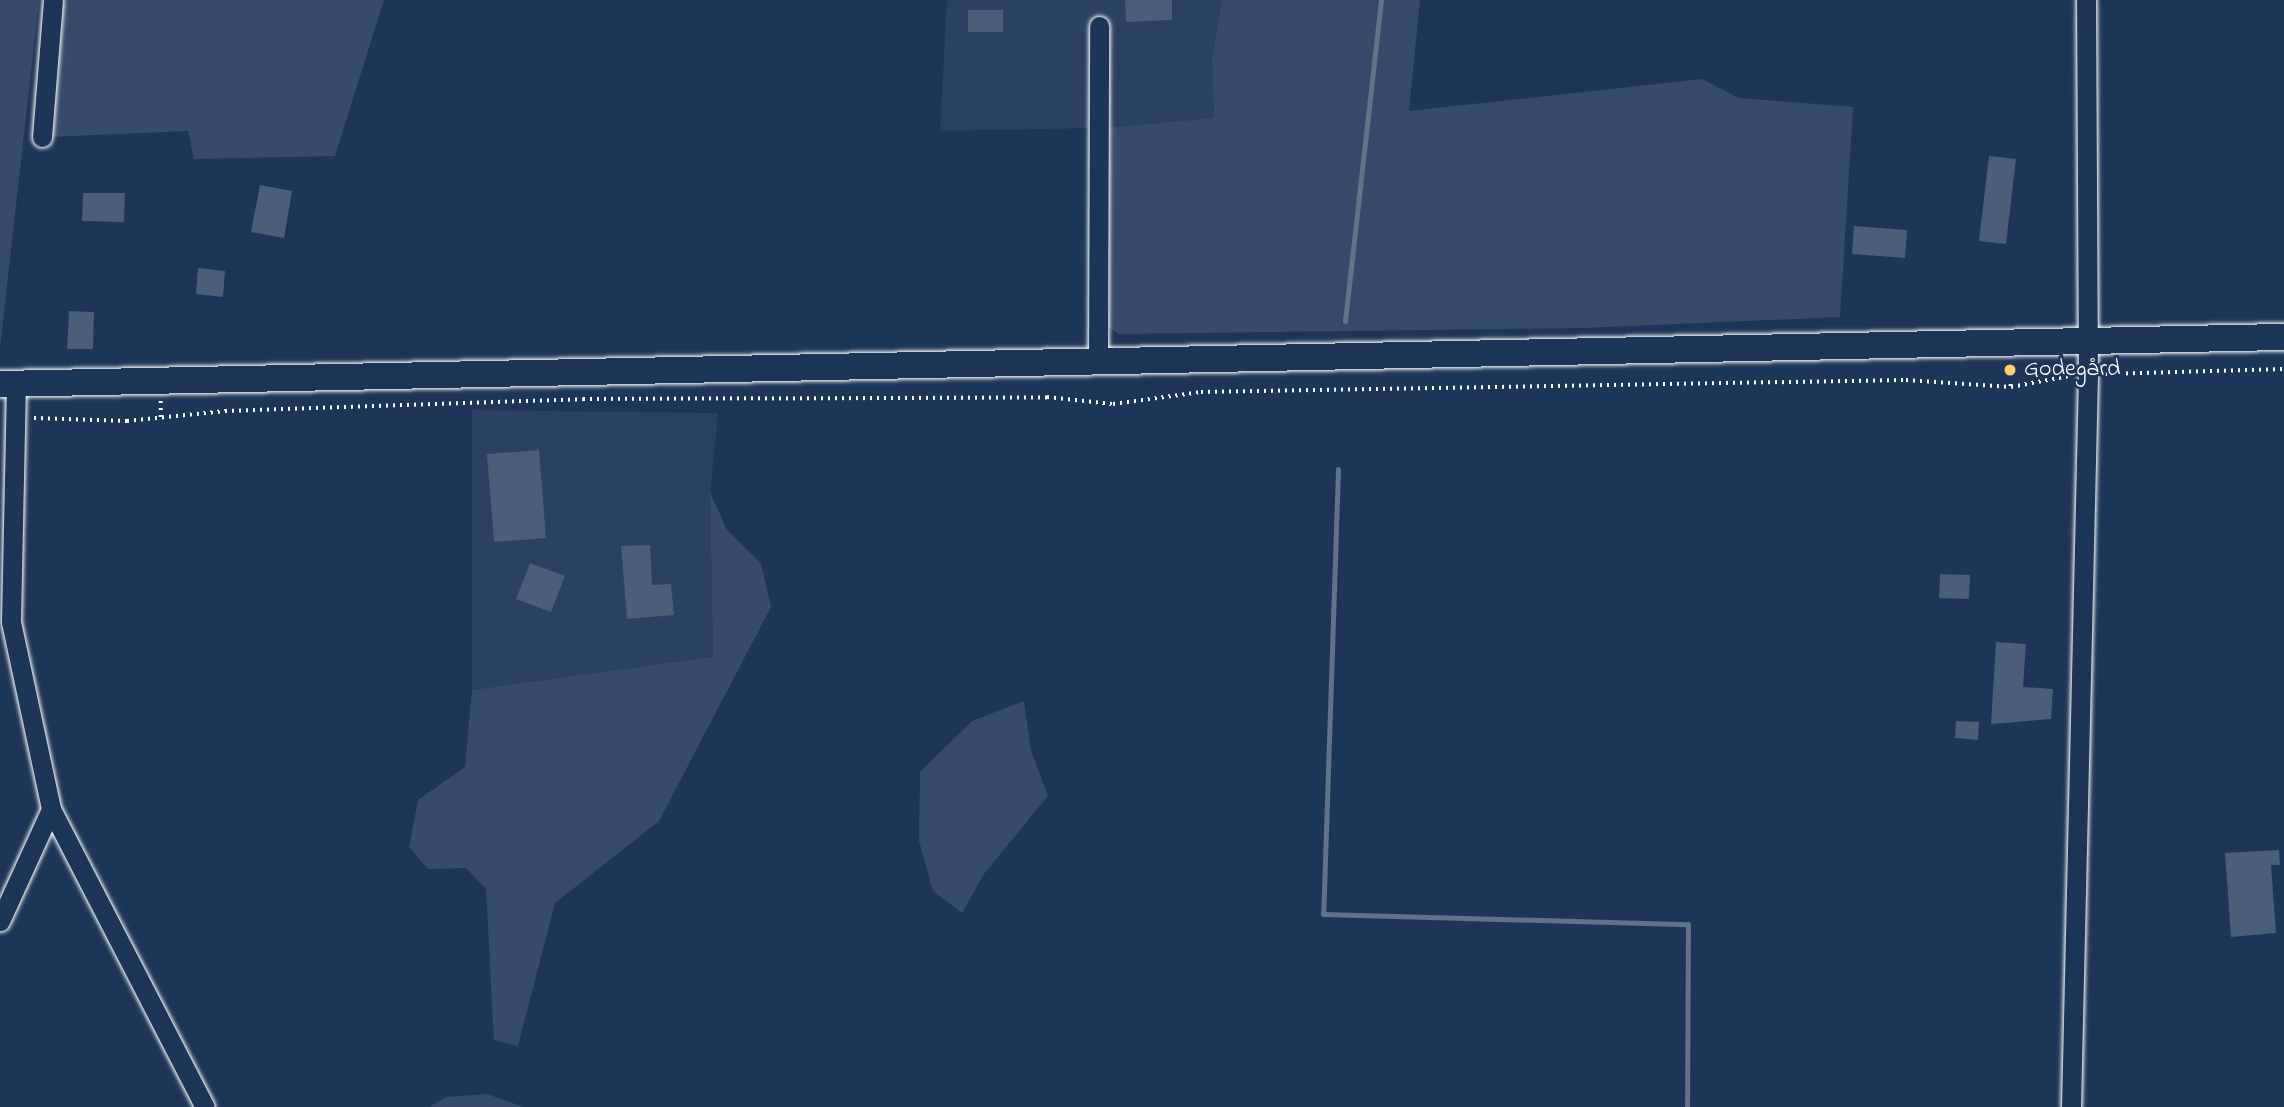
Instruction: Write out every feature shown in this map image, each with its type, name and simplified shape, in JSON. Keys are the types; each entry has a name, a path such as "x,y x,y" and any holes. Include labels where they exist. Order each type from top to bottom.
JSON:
{"main road":[{"path":"8,384 2284,337"}],"street":[{"path":"42,137 53,0"},
{"path":"2071,1107 2088,375 2086,0"},
{"path":"1098,362 1099,26"},
{"path":"8,384 19,418 11,622 51,809 205,1107"},
{"path":"0,922 51,809"}],"path":[{"path":"19,418 84,415 127,421 225,411 583,399 1047,397 1113,404 1201,392 1906,380 2011,387 2088,375 2284,369"},
{"path":"2010,370 2011,387"}],"shaded area":[{"path":"0,0 39,0 0,349"},
{"path":"62,0 384,0 335,156 194,159 188,131 50,137"},
{"path":"947,0 1222,0 1212,59 1214,118 1104,128 940,131"},
{"path":"1222,0 1420,0 1409,111 1702,79 1739,98 1853,107 1840,317 1585,328 1119,334 1106,326 1104,128 1214,118 1212,59"},
{"path":"472,410 718,413 710,493 713,658 472,690"},
{"path":"710,492 727,530 761,563 771,607 659,821 555,903 518,1046 494,1040 486,889 466,868 428,869 409,847 418,800 465,767 472,690 713,657"},
{"path":"1024,701 1031,751 1048,796 984,874 962,913 933,891 919,841 920,772 972,721"},
{"path":"487,1094 524,1107 429,1107 446,1097"}],"building":[{"path":"1125,0 1172,0 1172,20 1126,22"},
{"path":"968,10 1003,10 1003,32 968,32"},
{"path":"1989,156 2016,159 2006,244 1979,241"},
{"path":"260,185 292,191 284,238 251,232"},
{"path":"83,193 125,193 124,222 82,221"},
{"path":"1854,226 1907,230 1905,258 1852,254"},
{"path":"198,268 225,271 223,297 196,294"},
{"path":"69,311 94,312 93,349 67,349"},
{"path":"539,450 546,538 494,542 487,454"},
{"path":"650,545 652,585 671,584 674,615 627,619 621,546"},
{"path":"530,563 565,576 551,612 516,599"},
{"path":"1940,574 1970,575 1969,599 1939,598"},
{"path":"1996,642 2026,644 2023,687 2053,689 2051,719 1991,724"},
{"path":"1956,721 1979,722 1978,740 1955,738"},
{"path":"2279,850 2280,865 2271,865 2276,933 2231,937 2225,853"}],"waterway":[{"path":"1345,321 1381,0"},
{"path":"1338,469 1323,914 1688,924 1687,1107"}],"place":[{"name":"Godegård","path":"2010,370"}]}
